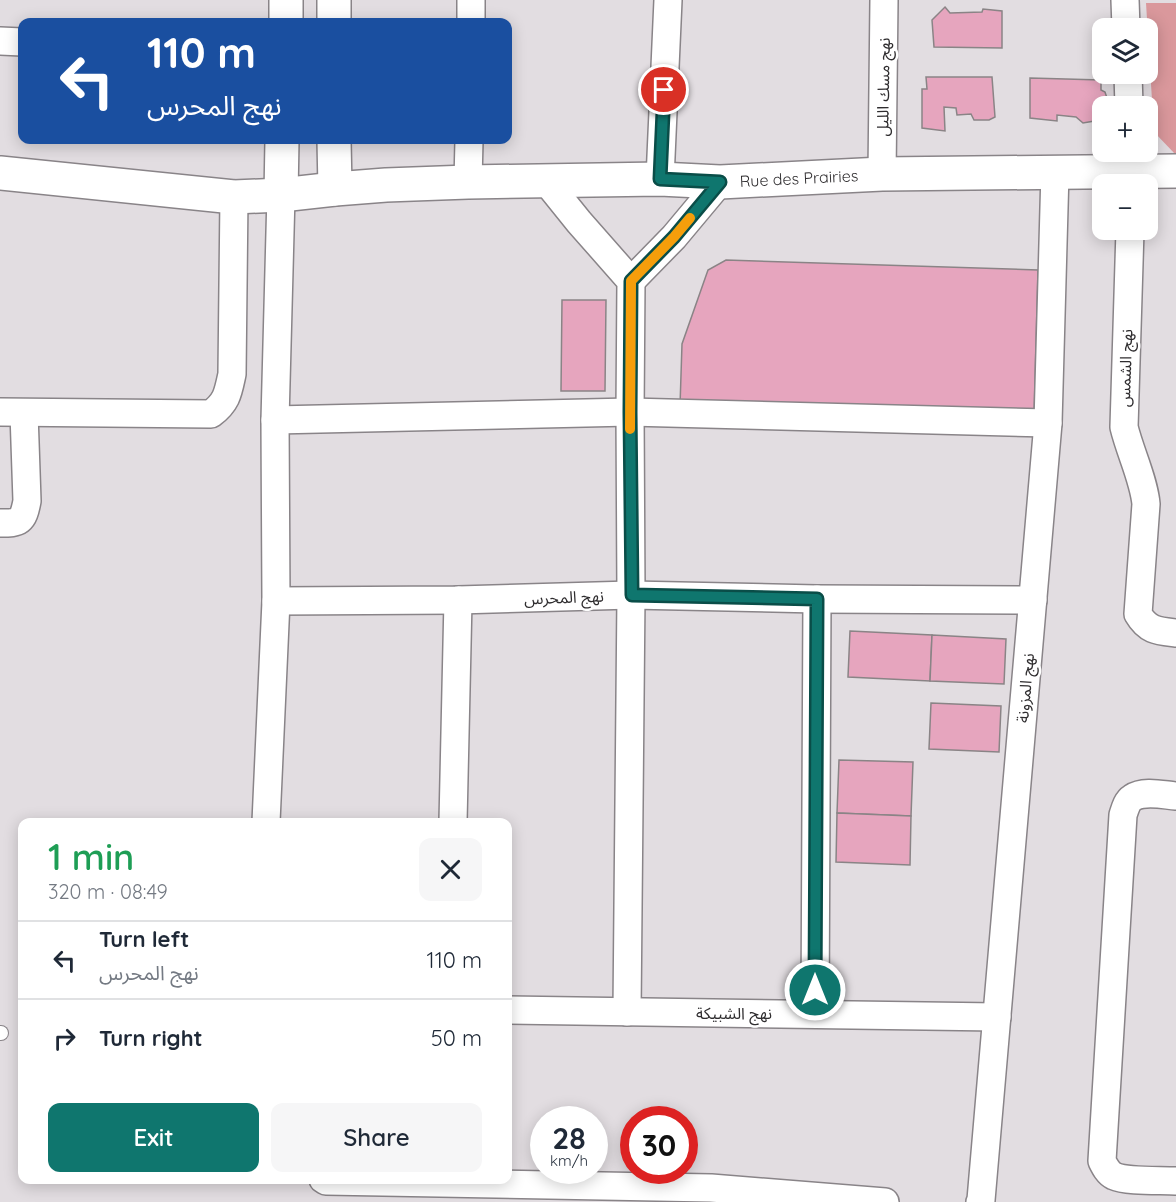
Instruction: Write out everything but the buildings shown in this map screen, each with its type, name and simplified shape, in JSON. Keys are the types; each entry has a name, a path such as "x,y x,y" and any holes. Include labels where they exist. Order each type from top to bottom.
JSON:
{"street":[{"path":"286,0 286,18"},
{"path":"334,0 334,18"},
{"path":"471,0 471,18"},
{"path":"660,179 668,0"},
{"name":"نهج مسك الليل","path":"882,174 884,0"},
{"path":"1125,0 1126,18"},
{"path":"0,41 18,42"},
{"path":"266,818 276,601 275,420 282,144"},
{"path":"334,144 334,189"},
{"path":"468,182 469,144"},
{"name":"Rue des Prairies","path":"0,173 234,197 386,185 468,182 660,179 720,182 882,174 1131,169 1176,171"},
{"name":"نهج المزونة","path":"980,1202 1048,423 1055,172"},
{"path":"546,181 631,281 632,595 627,1012"},
{"path":"631,281 674,237 720,182"},
{"path":"0,523 15,523 21,520 25,514 27,501 12,413 211,414 222,406 232,374 234,197"},
{"name":"نهج الشمس","path":"1130,240 1124,427 1146,495 1138,614 1150,628 1176,633"},
{"path":"275,420 630,412 1048,423"},
{"name":"نهج المحرس","path":"276,601 458,600 632,595 1033,600"},
{"path":"814,1013 817,599"},
{"path":"453,818 458,600"},
{"path":"1176,796 1146,794 1132,798 1127,803 1124,815 1102,1161 1113,1175 1123,1178 1176,1181"},
{"name":"نهج الشبيكة","path":"512,1010 997,1017"},
{"path":"498,1184 711,1188 885,1202"}],"shaded area":[{"path":"1146,3 1176,3 1176,155 1158,136 1158,96 1152,96 1151,84 1158,84 1158,18 1147,18"}],"slow traffic":[{"path":"630,429 631,281 690,218"}],"route":[{"path":"664,90 660,179 720,182 674,237 631,281 632,595 817,599 815,990"}]}
